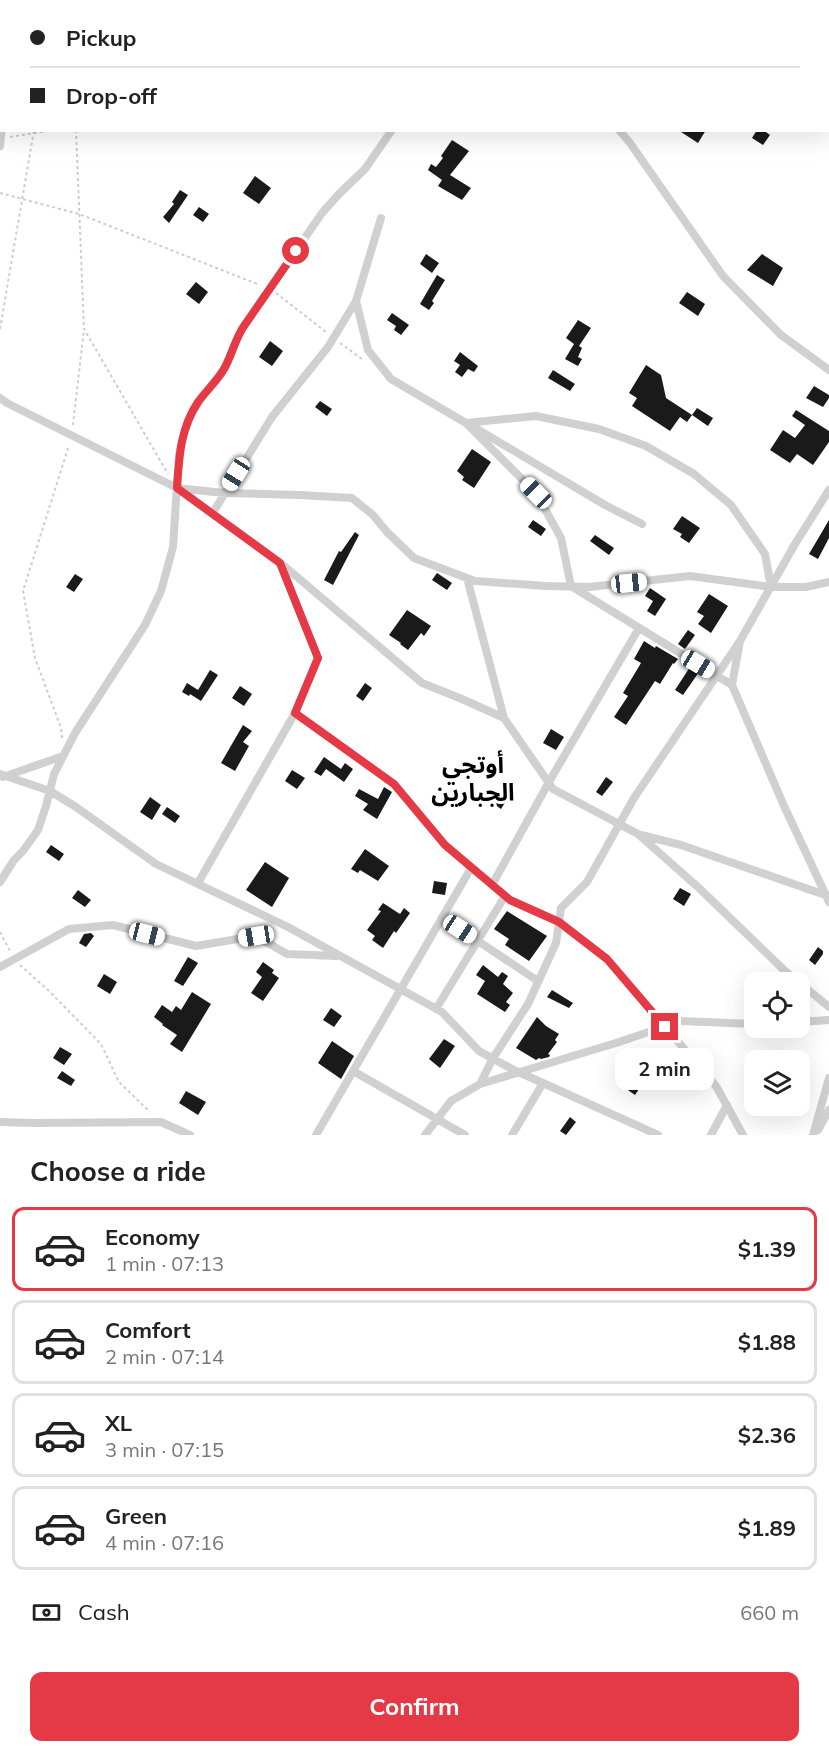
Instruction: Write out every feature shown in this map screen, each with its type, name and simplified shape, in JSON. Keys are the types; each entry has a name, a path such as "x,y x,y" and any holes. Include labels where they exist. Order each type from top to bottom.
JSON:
{"street":[{"path":"0,882 38,830 54,774 63,756 75,733 145,625 161,591 173,547 181,441 190,415 224,370 237,336 322,213 365,169 391,132"},
{"path":"621,132 723,276 781,335 829,370"},
{"path":"0,146 1,139"},
{"path":"212,514 272,417 333,338 356,301 381,218"},
{"path":"356,301 368,350 391,379 605,505 642,524"},
{"path":"0,398 177,488 280,563 422,683 504,718"},
{"path":"466,423 536,416 599,429 646,446 694,474 731,505 765,554 771,587"},
{"path":"466,423 536,493 561,538 571,586 732,686 784,806 828,898"},
{"path":"177,488 224,493 352,498 414,558 476,581 589,587 690,576 771,587 806,587 829,582"},
{"path":"480,1084 493,1058 528,1004 556,943 561,908 587,882 634,798 740,641 829,490"},
{"path":"198,883 295,713 318,658 280,563"},
{"path":"467,578 504,718 553,789 638,834 787,972"},
{"path":"492,885 639,628"},
{"path":"732,686 740,641"},
{"path":"295,713 394,784 445,845 510,900 559,922 607,959 716,1086 743,1135"},
{"path":"1,777 63,756"},
{"path":"1,777 50,791 156,864 288,927 442,1012 479,1051 640,1132 658,1135"},
{"path":"638,834 681,845 828,898"},
{"path":"316,1135 471,868"},
{"path":"436,1009 505,896"},
{"path":"442,917 538,981"},
{"path":"0,967 69,929 113,925 196,946 256,936 286,954 340,956"},
{"path":"810,992 829,1007"},
{"path":"810,1021 829,1020"},
{"path":"424,1135 451,1101 480,1084 681,1021 744,1024"},
{"path":"353,1071 465,1135"},
{"path":"814,1135 829,1078"},
{"path":"512,1135 543,1083"},
{"path":"711,1135 727,1105"},
{"path":"814,1135 829,1110"},
{"path":"0,1122 161,1122 190,1135"}],"path":[{"path":"0,328 34,132 1,139"},
{"path":"63,756 61,728 35,658 22,591 72,436 84,329 76,132"},
{"path":"0,193 79,214 270,289 362,359"},
{"path":"84,329 177,488"},
{"path":"0,932 14,959 101,1044 119,1082 161,1122"}],"building":[{"path":"681,132 705,132 698,143"},
{"path":"756,132 766,132 770,135 763,145 752,138"},
{"path":"452,140 469,151 450,175 471,188 462,200 438,186 442,180 428,170 431,164 436,167"},
{"path":"255,176 271,188 259,204 243,193"},
{"path":"180,190 188,195 169,223 163,217 174,204 172,202"},
{"path":"199,207 209,214 203,222 193,215"},
{"path":"426,254 439,263 432,273 420,264"},
{"path":"762,254 783,268 773,286 747,270"},
{"path":"437,275 445,280 429,310 420,304"},
{"path":"196,282 208,292 199,304 186,294"},
{"path":"687,292 705,304 698,316 679,303"},
{"path":"392,313 409,325 401,335 394,330 396,326 387,320"},
{"path":"578,320 591,328 579,346 582,348 578,357 582,359 578,366 565,359 574,344 566,338"},
{"path":"270,341 283,351 272,366 259,357"},
{"path":"460,352 478,366 474,372 468,369 462,377 455,372 460,365 454,361"},
{"path":"646,365 661,375 666,398 692,415 687,422 680,417 670,431 632,406 637,398 629,393"},
{"path":"553,370 575,384 570,391 548,378"},
{"path":"814,386 829,395 823,407 806,398"},
{"path":"320,401 332,409 327,416 315,407"},
{"path":"697,408 713,418 708,426 692,415"},
{"path":"796,410 829,431 829,442 813,465 797,454 790,463 770,450 783,430 795,438 805,425 792,416"},
{"path":"472,449 491,462 474,488 462,480 464,477 457,471"},
{"path":"682,516 700,528 689,543 680,537 682,534 673,529"},
{"path":"533,520 546,529 541,536 528,527"},
{"path":"829,520 829,538 818,559 809,554"},
{"path":"355,532 359,535 333,585 324,580 339,551 341,552"},
{"path":"595,535 614,548 609,555 590,541"},
{"path":"437,573 452,583 447,590 432,580"},
{"path":"75,574 83,579 74,592 66,587"},
{"path":"650,588 666,599 655,616 647,611 653,601 645,596"},
{"path":"709,594 728,606 711,633 698,624 704,616 697,612"},
{"path":"407,610 431,626 424,636 421,633 408,650 389,635"},
{"path":"688,630 695,635 685,649 678,644"},
{"path":"644,641 678,659 660,684 655,681 626,725 614,717 628,696 623,693 641,663 634,659"},
{"path":"690,667 699,672 683,695 675,690"},
{"path":"210,670 218,675 201,701 182,692 187,683 198,690"},
{"path":"365,683 372,688 363,701 356,696"},
{"path":"240,686 252,694 244,706 232,698"},
{"path":"243,725 252,731 243,742 249,746 235,771 221,763"},
{"path":"551,729 564,737 556,750 543,743"},
{"path":"324,757 341,769 345,763 353,769 344,782 326,769 321,776 314,772"},
{"path":"292,770 305,778 297,789 285,781"},
{"path":"606,777 613,782 602,796 596,792"},
{"path":"505,786 513,790 501,809 494,804"},
{"path":"384,787 392,792 377,819 363,810 368,804 355,796 359,789 378,799"},
{"path":"150,797 161,805 152,820 140,812"},
{"path":"167,807 180,816 175,823 162,814"},
{"path":"51,845 64,854 59,861 46,852"},
{"path":"365,849 389,866 378,881 360,870 358,873 351,869"},
{"path":"265,862 289,878 272,907 246,890"},
{"path":"434,881 447,883 445,895 432,893"},
{"path":"680,888 691,894 684,906 673,899"},
{"path":"78,890 91,900 85,907 72,898"},
{"path":"383,903 400,914 404,908 410,913 383,948 372,940 375,936 367,930 381,911 378,910"},
{"path":"507,911 547,936 529,961 505,945 509,939 494,929"},
{"path":"91,933 94,936 86,947 79,943 84,934"},
{"path":"818,947 823,954 815,965 809,960"},
{"path":"188,957 198,963 183,986 174,981"},
{"path":"263,962 274,970 272,973 279,978 263,1001 251,993 262,977 256,972"},
{"path":"483,965 498,977 502,972 508,976 503,984 513,993 506,1002 510,1005 505,1012 477,994 485,981 476,975"},
{"path":"104,974 117,982 110,994 97,986"},
{"path":"552,990 573,1003 569,1008 547,997"},
{"path":"192,992 211,1004 182,1052 170,1044 177,1035 154,1017 162,1005 172,1012 176,1006 181,1010"},
{"path":"331,1008 342,1016 334,1027 323,1020"},
{"path":"537,1017 559,1034 555,1040 557,1042 548,1054 549,1057 536,1060 516,1048"},
{"path":"444,1039 455,1046 440,1068 429,1059"},
{"path":"332,1041 354,1056 341,1079 318,1063"},
{"path":"60,1047 72,1054 64,1065 53,1058"},
{"path":"62,1071 75,1080 71,1086 57,1078"},
{"path":"633,1076 643,1083 635,1095 625,1088"},
{"path":"186,1091 206,1102 198,1115 179,1103"},
{"path":"570,1117 576,1122 566,1135 560,1131"}],"district":[{"name":"أوتجي الجبارين","path":"473,779"}],"route":[{"path":"296,251 237,336 224,370 190,415 181,441 177,488 280,563 318,658 295,713 394,784 445,845 510,900 559,922 607,959 665,1027"}]}
